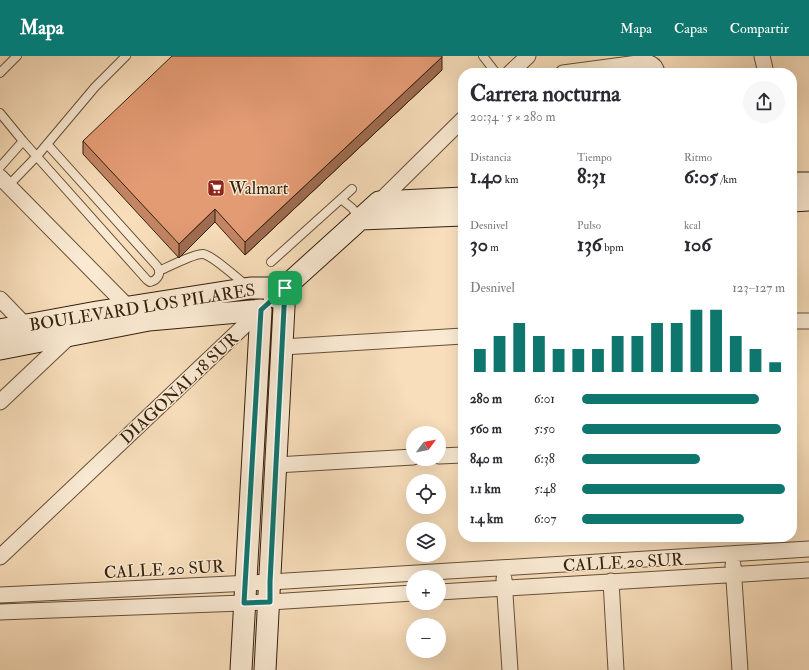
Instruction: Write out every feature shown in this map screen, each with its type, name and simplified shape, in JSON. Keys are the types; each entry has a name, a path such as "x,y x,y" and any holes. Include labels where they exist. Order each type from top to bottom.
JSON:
{"street":[{"path":"515,68 528,56"},
{"path":"762,56 765,68"},
{"path":"600,68 645,62 653,64 656,68"},
{"name":"DIAGONAL 18 SUR","path":"0,557 261,310 379,202 458,124"},
{"path":"4,181 128,308 149,320"},
{"path":"797,183 809,183"},
{"path":"379,202 458,198"},
{"path":"797,201 809,200"},
{"path":"360,218 458,215"},
{"name":"BOULEVARD LOS PILARES","path":"0,330 250,288 285,288"},
{"path":"265,670 285,288"},
{"path":"0,299 25,325"},
{"name":"BOULEVARD LOS PILARES","path":"0,349 149,320 261,310 241,670"},
{"path":"797,321 809,321"},
{"path":"0,402 71,334"},
{"path":"282,347 458,336"},
{"path":"446,456 458,455"},
{"path":"276,465 406,458"},
{"name":"CALLE 20 SUR","path":"270,592 504,569 809,549"},
{"path":"733,554 740,670"},
{"path":"504,569 510,670"},
{"name":"CALLE 20 SUR","path":"446,592 809,570"},
{"path":"612,582 616,670"},
{"name":"CALLE 20 SUR","path":"0,595 270,592 406,594"},
{"name":"CALLE 20 SUR","path":"0,612 245,593"}],"lane":[{"path":"0,73 17,56"},
{"path":"4,181 37,156 95,87 126,56"},
{"path":"484,56 492,68"},
{"path":"0,113 23,141 147,280 150,282 156,279 159,276 157,266 46,144"},
{"path":"0,168 23,141"},
{"path":"271,262 352,189"},
{"path":"341,199 352,208 360,218"},
{"path":"159,271 193,256 203,254 210,257 250,288"}],"building":[{"name":"Walmart","path":"172,56 442,57 245,242 215,209 179,244 83,141"}],"place":[{"name":"Walmart","path":"216,188"}],"route":[{"path":"285,288 270,602 244,603 261,310 285,288"}]}
